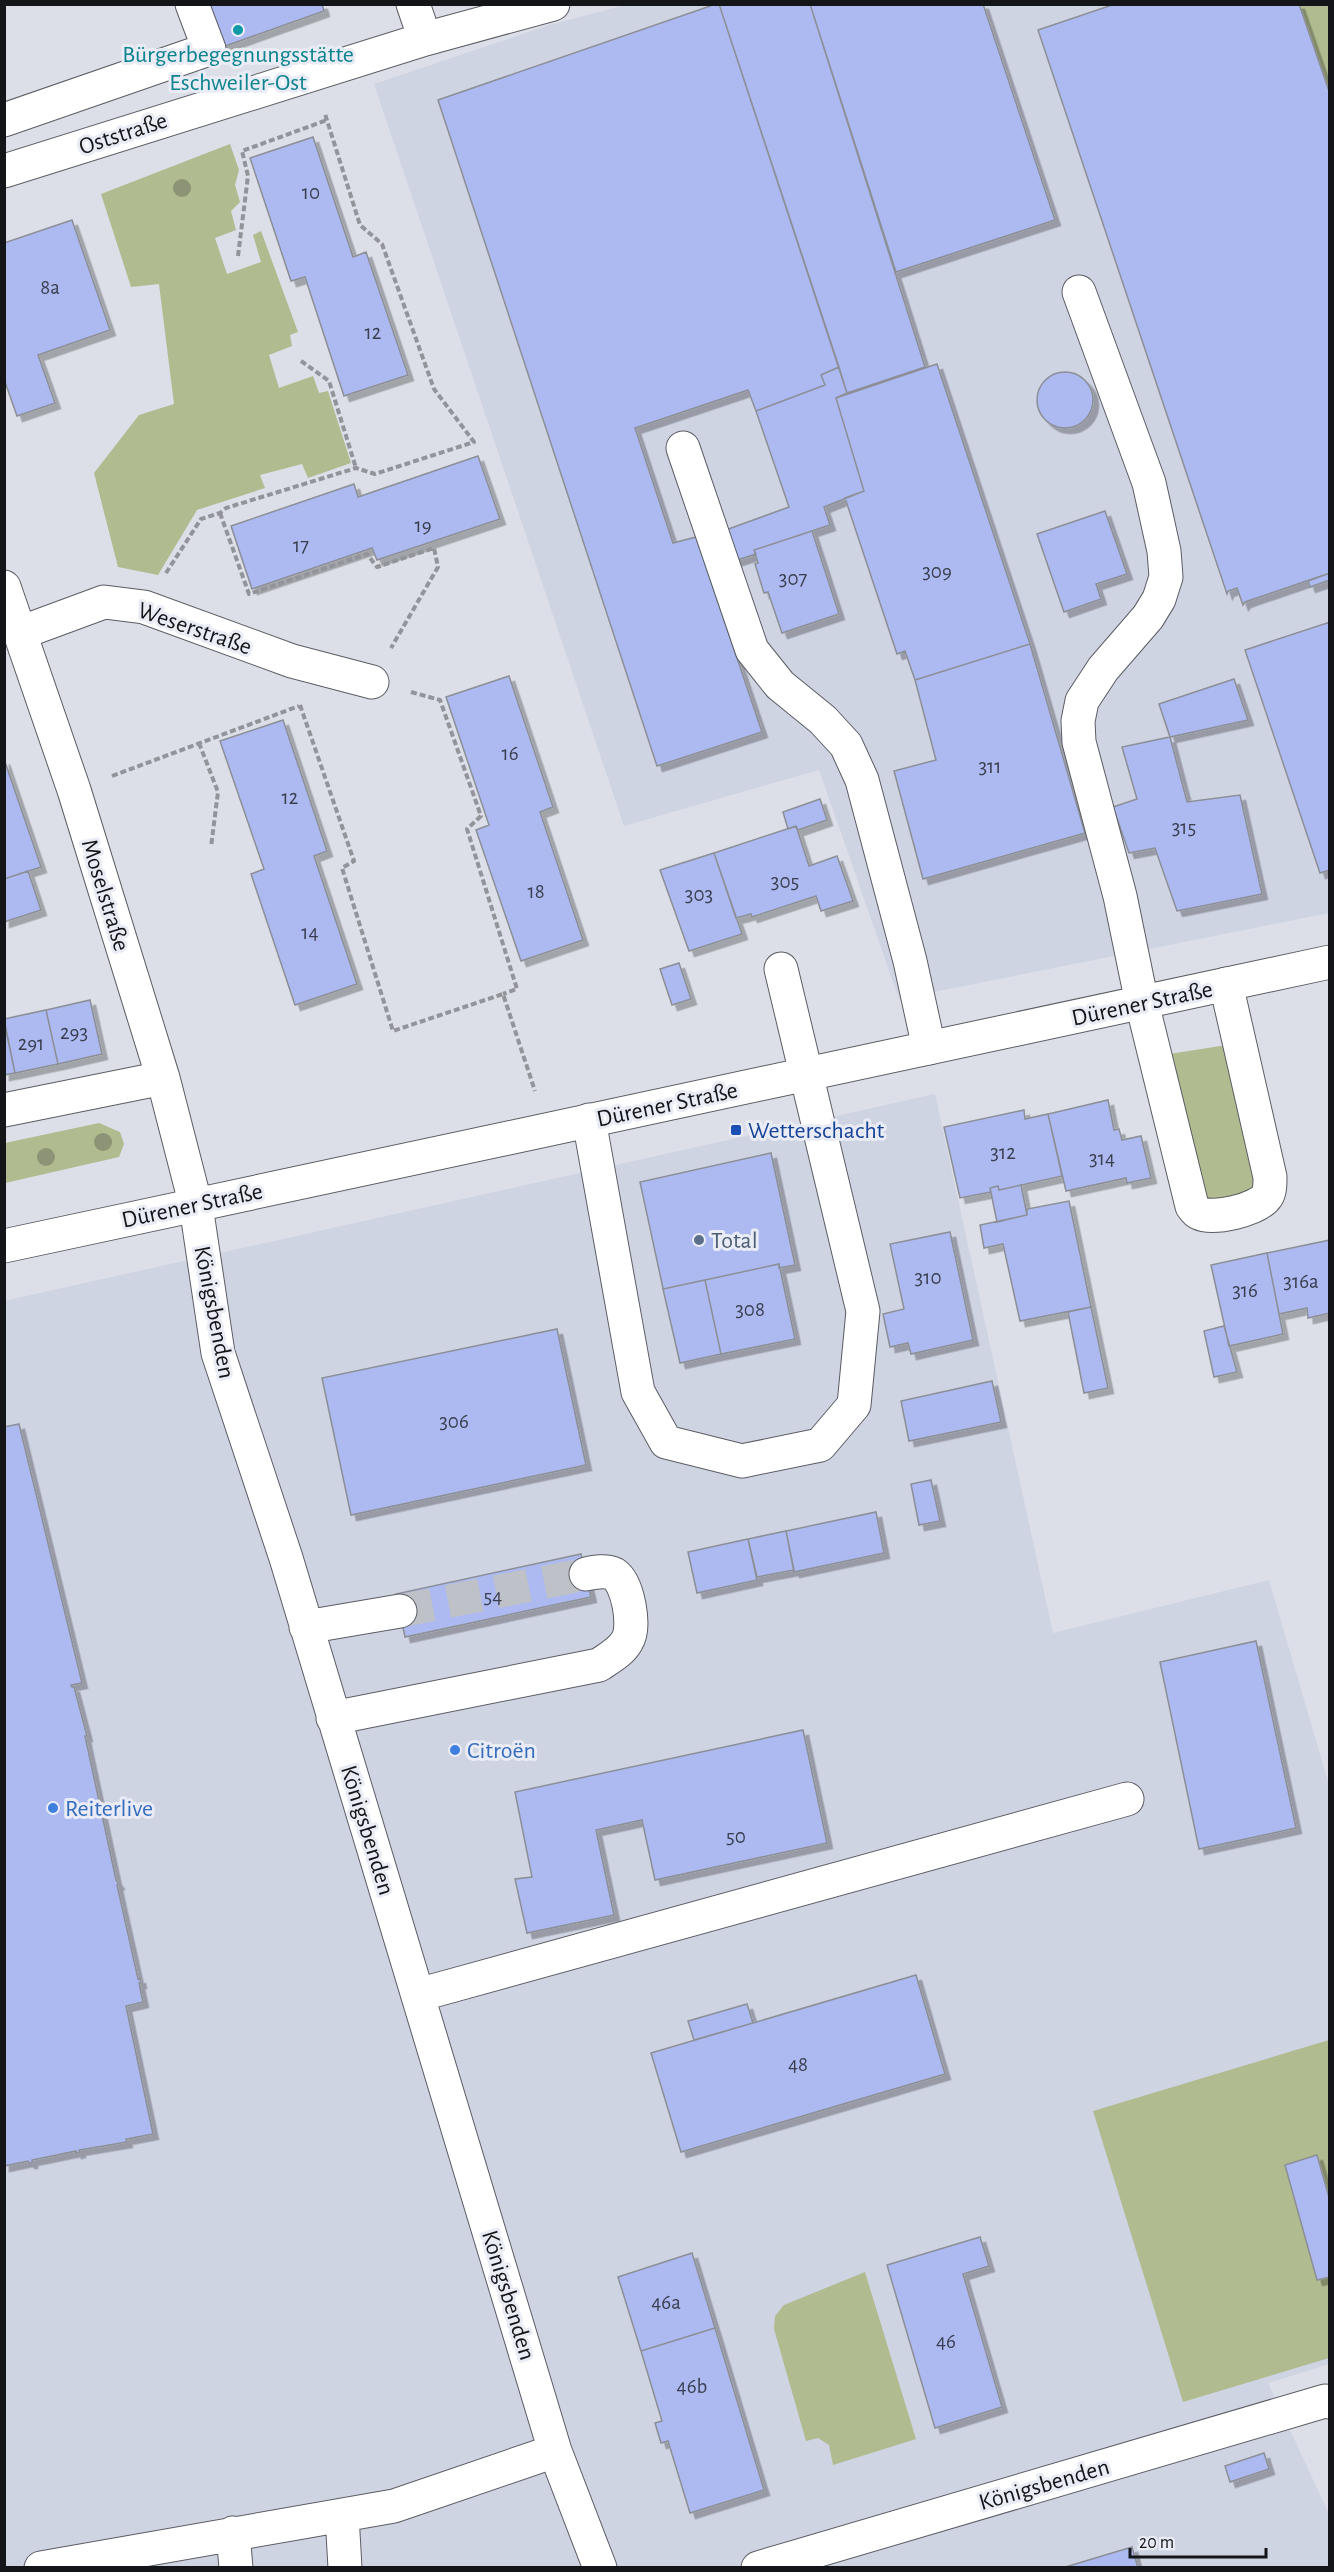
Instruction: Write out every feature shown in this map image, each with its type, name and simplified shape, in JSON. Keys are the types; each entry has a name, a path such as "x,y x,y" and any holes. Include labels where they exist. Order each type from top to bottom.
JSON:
{"street":[{"path":"4,120 209,49 192,4"},
{"path":"413,4 425,39"},
{"name":"Oststraße","path":"4,171 311,73 553,4"},
{"path":"173,62 192,111"},
{"path":"1079,292 1149,483 1164,551 1166,577 1159,598 1148,617 1103,669 1082,701 1078,720 1079,742 1120,896 1142,1003 1192,1206 1198,1213 1212,1215 1234,1213 1256,1205 1266,1198 1270,1177 1227,984"},
{"path":"683,448 752,650 780,685 823,720 846,745 862,780 910,961 929,1048"},
{"name":"Moselstraße","path":"4,587 74,790 163,1078 196,1206"},
{"name":"Weserstraße","path":"20,633 104,602 144,607 292,661 372,682"},
{"name":"Dürener Straße","path":"4,1246 1329,962"},
{"path":"590,1120 638,1392 666,1442 742,1461 820,1445 854,1405 863,1311 781,969"},
{"path":"4,1110 163,1078"},
{"name":"Königsbenden","path":"196,1206 218,1353 306,1627 555,2451 600,2568"},
{"path":"333,1719 599,1665 618,1652 629,1639 631,1622 621,1582 612,1573 586,1574"},
{"path":"306,1627 400,1611"},
{"path":"418,1995 1127,1799"},
{"name":"Königsbenden","path":"758,2568 1325,2401 1329,2402"},
{"path":"42,2568 394,2506 555,2451"},
{"path":"342,2515 345,2568"},
{"path":"233,2533 236,2568"}],"path":[{"path":"144,607 201,519 220,513 226,508 356,468 375,474 474,442 434,389 382,244 360,225 311,73"},
{"path":"238,256 248,176 242,151 327,120"},
{"path":"301,361 329,381 356,468"},
{"path":"220,513 249,594 367,554 377,567 434,548 438,567 372,682 440,700 481,816 467,830 516,989 393,1031 342,868 354,861 300,706 292,661"},
{"path":"74,790 300,706"},
{"path":"199,743 218,792 211,847"},
{"path":"503,994 531,1075 546,1130"}],"shaded area":[{"path":"625,5 1329,5 1329,913 899,999 819,770 624,826 374,84 546,26"},
{"path":"935,1094 1053,1633 1269,1580 1329,1785 1329,2364 1268,2383 1329,2514 1329,2567 5,2567 4,1301"}],"green space":[{"path":"1299,5 1329,5 1329,94"},
{"path":"230,144 239,170 235,185 240,202 231,211 236,230 215,238 227,274 261,262 253,235 261,231 298,332 290,335 292,346 269,355 279,388 313,376 319,393 328,391 351,463 308,478 302,464 260,475 265,488 197,510 158,575 118,567 94,473 139,415 174,404 159,284 131,287 101,194"},
{"path":"1227,1045 1257,1188 1253,1199 1198,1201 1169,1054"},
{"path":"99,1123 120,1132 124,1144 119,1157 5,1183 5,1143"},
{"path":"1329,2040 1329,2358 1183,2402 1093,2111"},
{"path":"865,2272 916,2439 833,2465 829,2445 818,2438 806,2441 774,2329 775,2316 784,2305"}],"building":[{"name":"Bürgerbegegnungsstätte Eschweiler-Ost","path":"198,4 322,4 324,11 214,50"},
{"path":"719,4 839,367 821,375 825,385 756,411 748,390 635,428 673,543 696,537 762,732 657,766 438,100"},
{"path":"719,4 810,4 925,367 847,393"},
{"path":"810,4 983,4 1055,220 896,272"},
{"path":"1115,4 1299,4 1330,94 1330,573 1245,602 1243,605 1237,588 1228,591 1227,594 1038,30"},
{"path":"313,137 353,257 366,252 408,375 344,396 305,277 291,281 250,158"},
{"path":"72,220 110,330 38,355 55,403 17,416 4,379 4,243"},
{"path":"937,364 1030,644 915,680 905,651 897,654 845,498 864,491 836,398"},
{"path":"839,367 847,393 836,398 864,491 824,507 830,525 754,550 756,554 734,561 723,531 789,507 756,411 825,385 821,375"},
{"path":"1065,372 1076,374 1085,380 1091,389 1093,400 1091,411 1085,420 1076,426 1065,428 1054,426 1045,420 1039,411 1037,400 1039,389 1045,380 1054,374"},
{"path":"478,456 500,519 377,560 372,548 252,589 231,526 354,484 358,497"},
{"path":"1105,511 1127,574 1096,584 1101,599 1064,612 1037,534"},
{"path":"812,531 839,614 782,633 768,592 764,593 755,564 758,563 754,550"},
{"path":"1330,573 1330,580 1310,587 1308,581"},
{"path":"1330,622 1330,870 1320,873 1245,650"},
{"path":"1030,644 1085,833 923,879 894,771 936,760 915,680"},
{"path":"509,676 553,807 540,812 583,940 521,961 476,830 489,825 446,697"},
{"path":"1234,679 1248,720 1170,737 1159,704"},
{"path":"283,720 327,851 314,856 357,984 295,1005 251,874 264,869 220,741"},
{"path":"1170,737 1187,802 1240,795 1262,894 1177,911 1155,848 1129,853 1113,807 1137,799 1122,747"},
{"path":"4,759 41,867 4,879"},
{"path":"820,799 827,820 798,830 796,826 788,829 783,812"},
{"path":"796,826 809,866 837,856 853,901 821,911 816,896 752,917 751,914 736,918 714,853"},
{"path":"714,853 742,934 689,951 660,870"},
{"path":"28,871 41,910 4,922 4,879"},
{"path":"679,963 691,999 672,1005 660,969"},
{"path":"90,1000 102,1054 58,1064 46,1010"},
{"path":"46,1010 58,1064 15,1073 4,1019"},
{"path":"4,1021 15,1073 4,1075"},
{"path":"1108,1100 1114,1130 1119,1129 1122,1140 1141,1136 1151,1178 1127,1183 1126,1178 1066,1191 1048,1114"},
{"path":"1024,1110 1025,1119 1048,1114 1062,1176 999,1190 998,1186 990,1188 991,1192 960,1198 944,1127"},
{"path":"771,1153 795,1265 779,1268 779,1264 663,1289 640,1182"},
{"path":"1021,1185 1027,1215 997,1222 990,1188 998,1186 999,1190"},
{"path":"1069,1201 1091,1307 1020,1321 1003,1244 984,1248 980,1225 1027,1215 1027,1209"},
{"path":"950,1232 973,1340 911,1354 908,1343 890,1347 883,1314 904,1309 890,1244"},
{"path":"1330,1240 1330,1313 1308,1318 1307,1308 1279,1314 1267,1253"},
{"path":"1267,1253 1283,1334 1229,1346 1211,1265"},
{"path":"779,1264 795,1339 721,1354 705,1280"},
{"path":"705,1280 721,1354 680,1363 663,1289"},
{"path":"1091,1307 1108,1388 1084,1393 1068,1312"},
{"path":"1224,1326 1237,1372 1214,1377 1204,1331"},
{"path":"557,1329 586,1465 351,1515 322,1378"},
{"path":"992,1381 1001,1422 909,1441 901,1401"},
{"name":"Reiterlive","path":"19,1424 82,1683 71,1685 74,1687 87,1736 85,1736 116,1880 119,1884 117,1885 138,1979 140,1978 141,1983 139,1983 143,2002 126,2006 153,2134 126,2139 127,2142 79,2150 80,2152 76,2153 76,2151 32,2160 32,2163 28,2161 4,2166 4,1427"},
{"path":"931,1480 940,1521 919,1525 911,1484"},
{"path":"876,1512 884,1553 794,1572 786,1531"},
{"path":"786,1531 794,1570 757,1577 748,1539"},
{"path":"748,1539 757,1580 697,1593 688,1552"},
{"path":"581,1554 591,1597 405,1637 396,1594"},
{"path":"1256,1641 1296,1828 1199,1849 1160,1662"},
{"path":"803,1730 827,1843 655,1880 642,1820 596,1830 614,1915 527,1933 515,1879 532,1877 515,1792"},
{"path":"916,1975 945,2074 681,2152 651,2053"},
{"path":"747,2004 753,2023 694,2040 688,2021"},
{"path":"1317,2155 1330,2201 1330,2277 1317,2280 1285,2165"},
{"path":"980,2237 989,2266 963,2274 1002,2407 935,2428 887,2265"},
{"path":"692,2253 715,2328 641,2351 618,2277"},
{"path":"715,2328 764,2490 690,2513 668,2441 661,2443 655,2423 662,2421 641,2351"},
{"path":"1264,2453 1269,2469 1230,2482 1225,2466"},
{"path":"1132,2547 1138,2568 1062,2568"}],"tunnel":[{"path":"400,1611 586,1574"}],"place":[{"name":"Bürgerbegegnungsstätte Eschweiler-Ost","path":"238,30"},
{"name":"Wetterschacht","path":"736,1130"},
{"name":"Total","path":"699,1240"},
{"name":"Citroën","path":"455,1750"},
{"name":"Reiterlive","path":"53,1808"}]}
